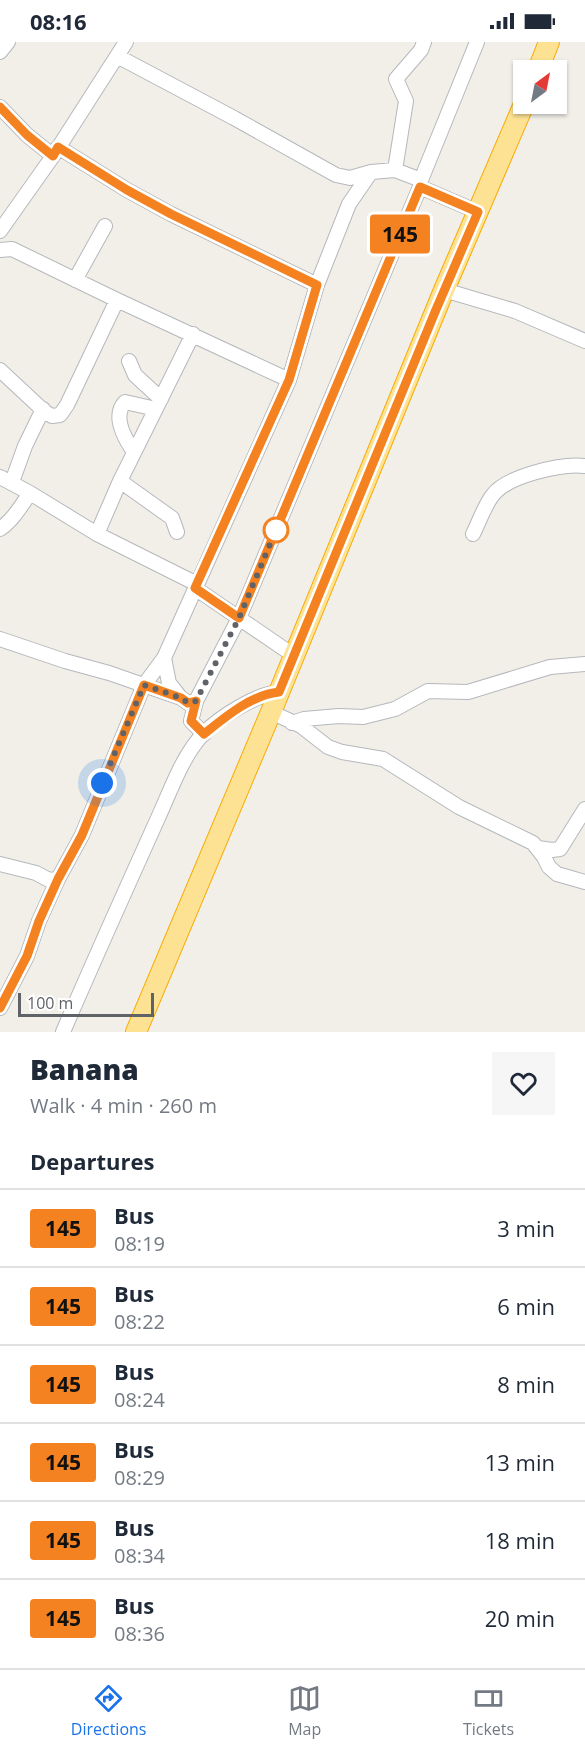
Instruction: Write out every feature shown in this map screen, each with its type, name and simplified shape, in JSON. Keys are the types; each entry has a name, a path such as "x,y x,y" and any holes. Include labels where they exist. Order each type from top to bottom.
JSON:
{"highway":[{"path":"542,60 549,42"},
{"path":"136,1032 271,712 444,290 520,114"}],"street":[{"path":"0,52 8,42"},
{"path":"126,42 56,151 1,230 6,249 289,380"},
{"path":"395,170 406,101 396,79 421,50 424,42"},
{"path":"204,734 191,721 196,701 239,618 421,184 477,42"},
{"path":"117,56 336,175 350,178 371,172 395,170 478,212"},
{"path":"0,107 27,135 171,214 317,285"},
{"path":"0,1008 27,956 50,897 52,879 82,835 144,685 164,658 289,380 317,285 349,204 371,172"},
{"path":"75,280 105,226"},
{"path":"444,290 515,311 585,341"},
{"path":"0,370 42,410 52,416 57,416 67,405 117,300"},
{"path":"97,534 120,481 193,334"},
{"path":"129,361 135,375 159,404"},
{"path":"134,452 119,421 122,404 125,402 159,404"},
{"path":"42,410 6,480 97,534 196,586 293,655"},
{"path":"473,534 492,496 501,487 549,468 565,465 585,466"},
{"path":"120,481 172,518 177,532"},
{"path":"0,529 7,524 30,493"},
{"path":"0,639 181,698"},
{"path":"164,658 169,683 188,703 196,701"},
{"path":"291,723 304,719 339,716 363,717 395,710 428,691 468,692 550,667 585,664"},
{"path":"63,1032 182,767 204,734 244,705 268,693 279,692"},
{"path":"271,712 301,726 328,747 342,752 383,759 459,807 538,848 560,849 585,809"},
{"path":"538,848 549,867 557,874 585,882"},
{"path":"0,864 52,879"}],"bus line":[{"name":"145","path":"0,107 27,135 53,156 58,147 171,214 317,285 289,380 195,588 239,618 420,187 478,212 279,692 268,693 244,705 204,734 191,721 196,701 188,703 181,698 144,685 82,835 58,879 39,921 27,956 0,1008"}],"route":[{"path":"102,783 144,685 181,698 188,703 196,701 239,618 276,530"}]}
